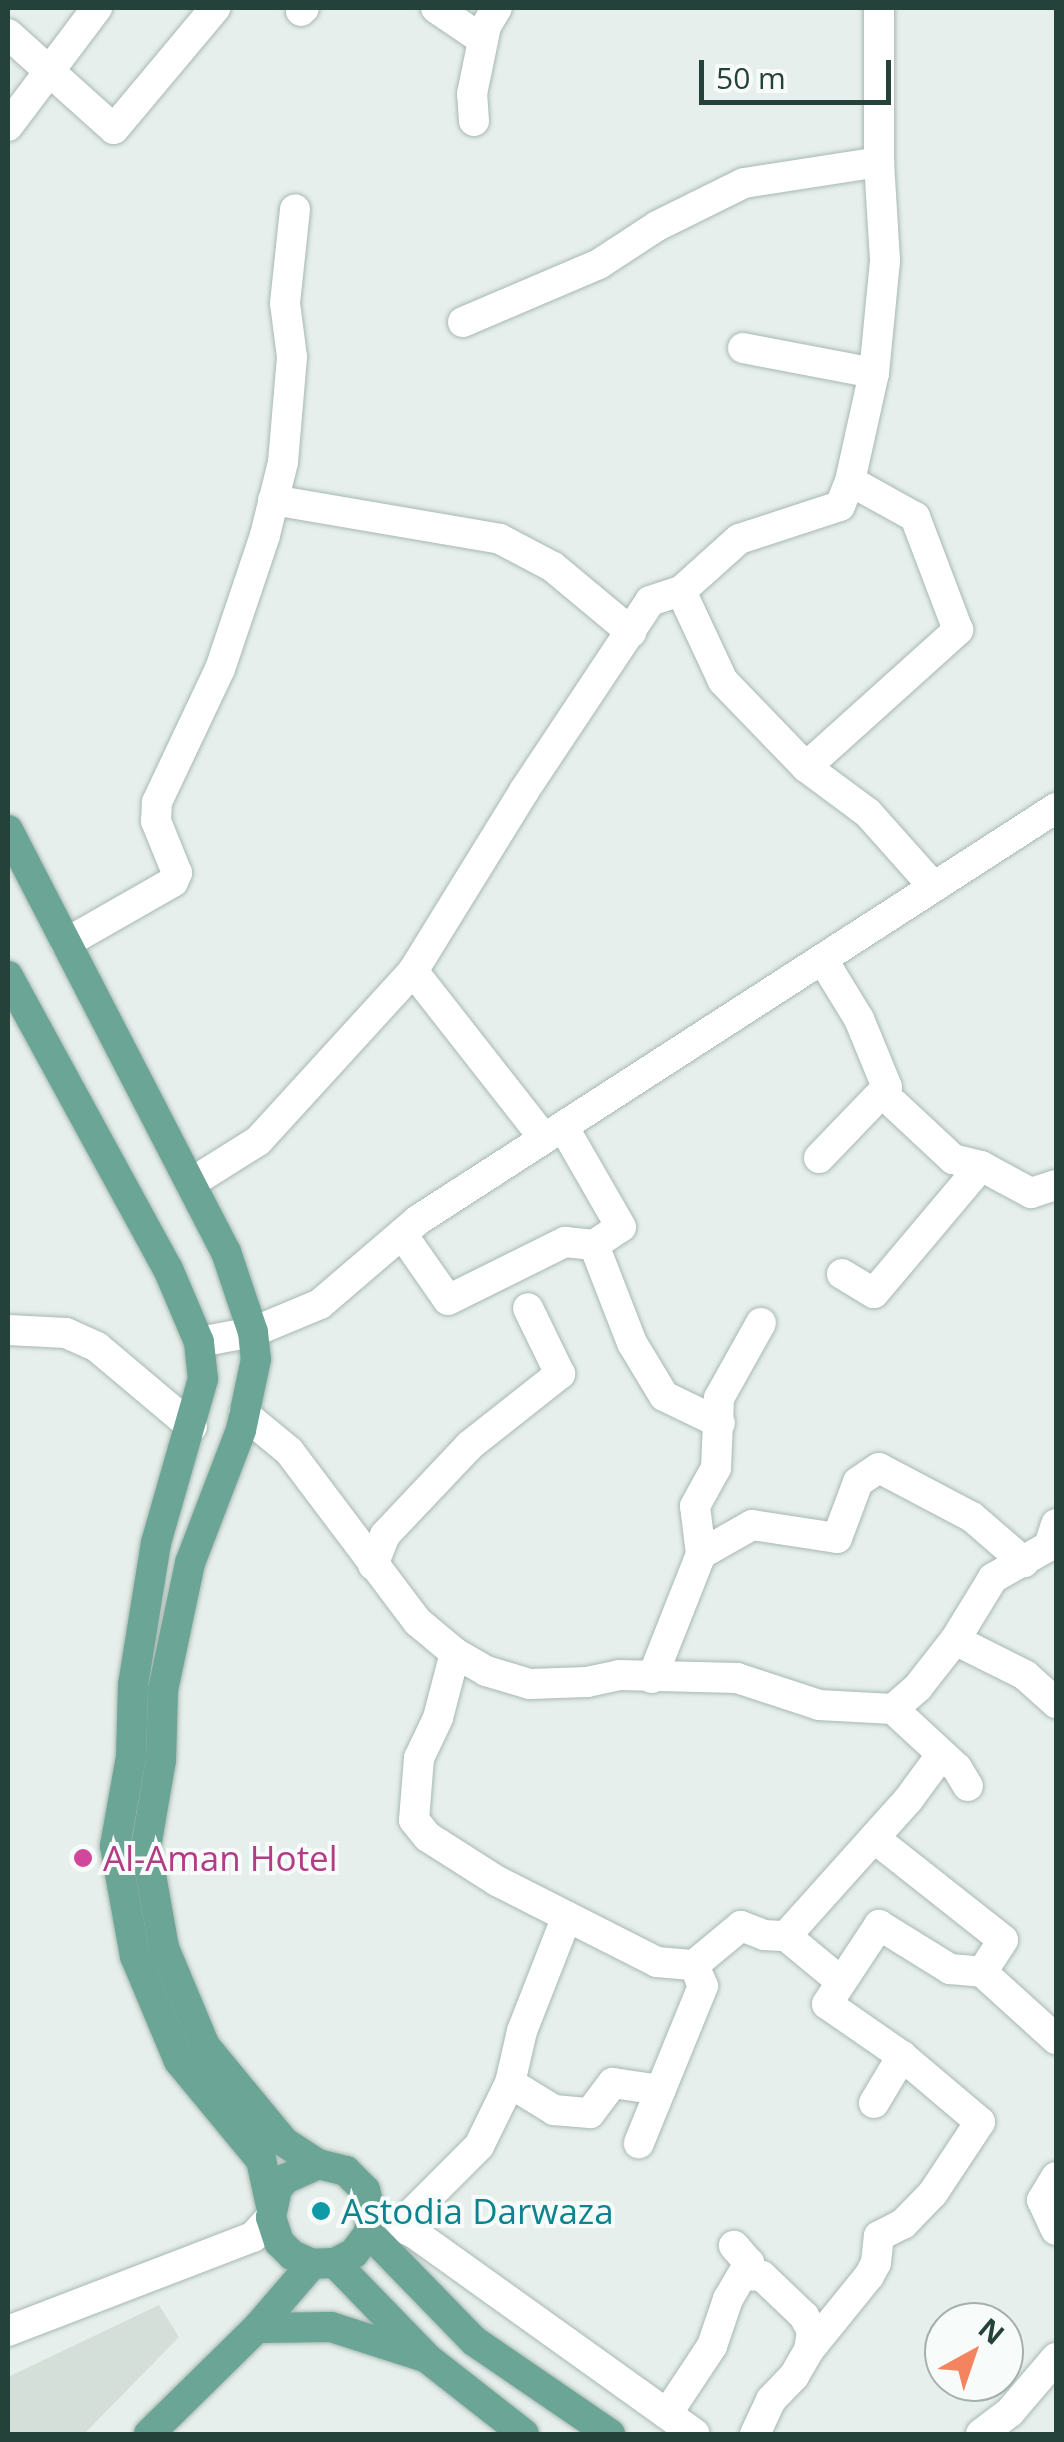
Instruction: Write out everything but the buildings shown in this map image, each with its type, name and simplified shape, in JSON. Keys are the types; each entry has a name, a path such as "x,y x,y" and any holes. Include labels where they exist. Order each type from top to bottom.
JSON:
{"main road":[{"path":"8,830 226,1252 253,1332 256,1359 244,1414 190,1564 163,1690 161,1760 146,1846 164,1948 205,2046 284,2142 318,2164 346,2171 360,2182 370,2224 474,2341 610,2434"},
{"path":"8,976 168,1269 198,1342 203,1379 156,1543 133,1685 131,1758 116,1846 135,1956 179,2061 260,2160 279,2242 292,2255 323,2263 428,2358 524,2434"},
{"path":"271,2212 284,2179 318,2164"},
{"path":"149,2434 323,2263 354,2253 370,2224"},
{"path":"257,2328 331,2327 428,2358"}],"street":[{"path":"8,126 98,8"},
{"path":"8,34 47,74 114,129 215,8"},
{"path":"436,8 484,40"},
{"path":"474,120 472,94 484,40 497,8"},
{"path":"191,1184 258,1141 413,970 524,791 650,602 681,590 739,539 840,506 850,480 874,373 885,261 878,162 878,8"},
{"path":"463,322 599,264 657,226 744,184 878,162"},
{"path":"66,943 173,882 175,860 156,821 157,802 220,669 283,462 292,357 285,303 295,210"},
{"path":"743,348 809,357 874,373"},
{"path":"806,767 958,630 915,516 850,480"},
{"path":"273,500 500,539 553,567 630,632"},
{"path":"681,590 723,681 806,767 868,813 932,886"},
{"path":"198,1342 253,1332 320,1304 402,1234 1056,808"},
{"path":"819,1158 887,1086 860,1019 823,960"},
{"path":"402,1234 448,1300 565,1242 594,1246 622,1227 554,1132 413,970"},
{"path":"894,1104 954,1159 981,1166 1031,1193 1056,1185"},
{"path":"842,1274 874,1293 981,1166"},
{"path":"594,1246 632,1343 664,1396 720,1424"},
{"path":"373,1565 385,1535 470,1445 560,1374 528,1308"},
{"path":"652,1678 702,1554 695,1506 716,1468 719,1398 760,1323"},
{"path":"8,1330 66,1333 98,1346 192,1427"},
{"path":"244,1414 290,1451 418,1622 455,1653 486,1671 530,1684 587,1682 619,1675 737,1678 819,1705 893,1709 956,1768 968,1786"},
{"path":"702,1554 752,1526 837,1538 858,1482 879,1468 972,1518 1024,1562"},
{"path":"893,1709 918,1686 955,1640 994,1578 1049,1546 1056,1524"},
{"path":"955,1640 1025,1674 1056,1703"},
{"path":"455,1653 438,1718 419,1758 414,1820 442,1846 657,1962 694,1966 742,1926 764,1935 786,1936 839,1980"},
{"path":"786,1936 874,1838 941,1755"},
{"path":"874,1838 1003,1940 982,1972"},
{"path":"400,2226 478,2146 510,2083 522,2031 567,1916"},
{"path":"755,2434 771,2400 794,2376 809,2350 869,2276 876,2263 879,2236 902,2224 933,2193 988,2118 827,2004 839,1980 879,1925 950,1969 982,1972 1051,2024"},
{"path":"639,2143 703,1986 694,1966"},
{"path":"874,2103 902,2056"},
{"path":"510,2083 554,2110 590,2113 612,2083 660,2090"},
{"path":"1056,2177 1042,2200 1056,2230"},
{"path":"8,2330 253,2237 271,2212"},
{"path":"370,2224 400,2226 694,2434"},
{"path":"667,2414 712,2346 739,2261 762,2276 804,2316 812,2331 809,2350"},
{"path":"981,2434 1010,2412 1056,2358"}],"shaded area":[{"path":"159,2305 179,2337 84,2434 8,2434 8,2377"}],"place":[{"name":"Al-Aman Hotel","path":"83,1858"},
{"name":"Astodia Darwaza","path":"321,2211"}]}
